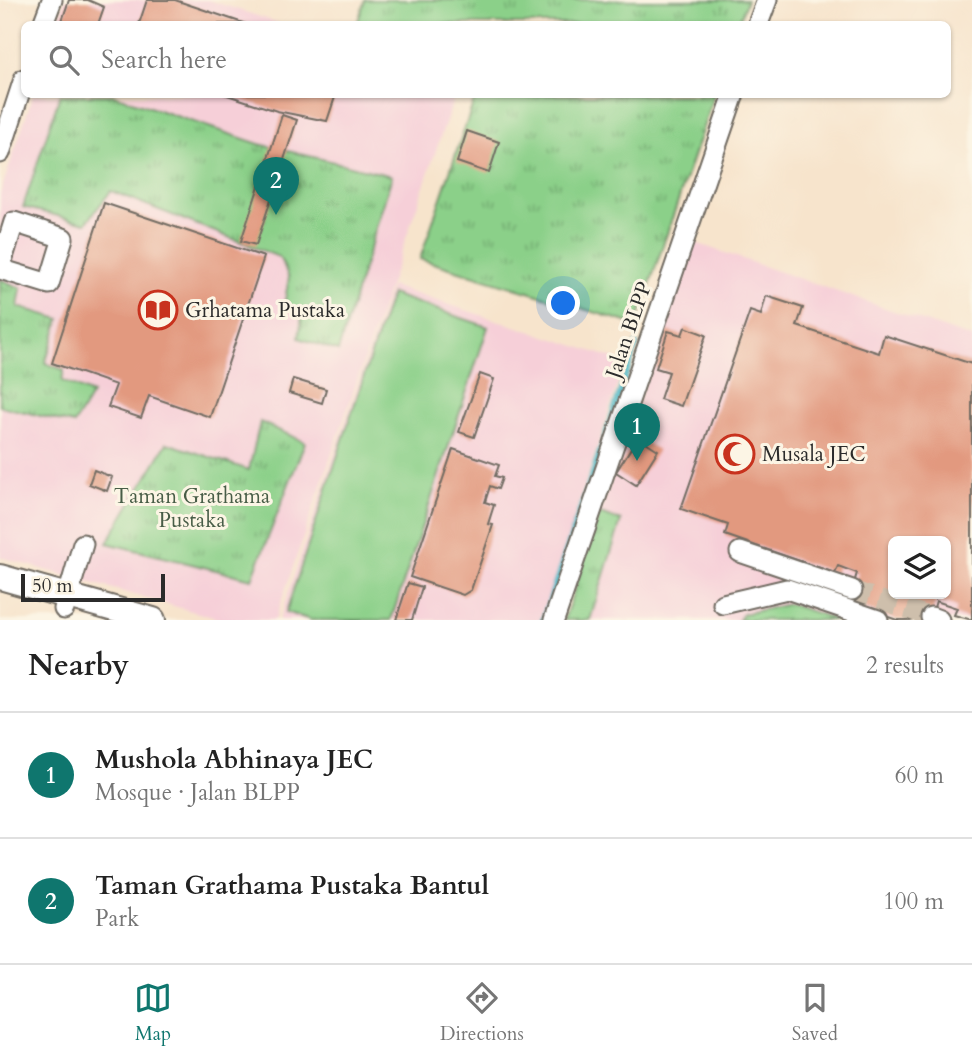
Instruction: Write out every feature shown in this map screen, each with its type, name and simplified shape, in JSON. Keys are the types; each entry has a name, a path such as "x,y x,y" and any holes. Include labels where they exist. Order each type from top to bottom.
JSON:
{"main road":[{"path":"0,577 66,602 102,620"},
{"path":"0,591 153,620"}],"street":[{"path":"44,21 52,0"},
{"path":"759,21 766,0"},
{"path":"0,153 21,88"},
{"name":"Jalan BLPP","path":"554,620 733,98"},
{"path":"66,602 83,544"},
{"path":"852,590 740,552 787,589 878,620"},
{"path":"723,604 831,582"}],"shaded area":[{"path":"65,0 208,0 273,21 58,21"},
{"path":"32,98 454,98 275,620 223,620 0,557 0,194"},
{"path":"693,242 972,338 972,620 564,620"},
{"path":"391,286 625,362 541,620 279,620"}],"green space":[{"path":"365,0 747,0 739,21 358,21"},
{"path":"59,98 123,98 259,144 392,176 338,351 299,338 302,314 284,306 289,277 279,257 111,191 86,223 23,207"},
{"path":"475,98 713,98 636,325 420,259"},
{"path":"0,279 21,288 18,307 60,319 45,363 64,370 62,381 92,394 74,424 0,406"},
{"path":"391,294 488,327 391,620 311,620 286,612"},
{"name":"Taman Grathama Pustaka","path":"260,422 305,442 252,579 107,543 167,443 249,470"},
{"path":"600,514 621,521 590,620 564,620"},
{"path":"789,604 838,620 739,620 743,614"}],"building":[{"path":"69,0 88,0 104,7 99,21 62,21"},
{"path":"147,0 175,0 237,21 140,21"},
{"path":"236,98 335,98 327,121 277,111"},
{"path":"282,115 297,120 256,245 241,241"},
{"path":"467,131 499,142 489,173 457,162"},
{"name":"Grhatama Pustaka","path":"104,203 264,257 210,417 149,396 141,418 108,407 116,385 52,363"},
{"path":"766,296 803,308 797,326 879,353 884,335 972,364 972,620 954,615 957,608 936,601 930,620 897,620 848,603 857,573 838,566 835,573 725,535 728,525 681,509 750,311 761,315"},
{"path":"685,327 706,335 681,406 660,399 669,372 656,368 668,331 682,335"},
{"path":"480,374 494,379 474,437 459,432"},
{"path":"293,379 326,389 322,403 289,393"},
{"path":"638,437 658,450 636,485 616,472"},
{"path":"453,449 499,465 495,476 502,478 498,489 490,486 485,502 494,505 488,524 493,525 471,590 463,595 410,577"},
{"path":"94,470 112,477 107,491 89,484"},
{"path":"408,583 422,587 412,620 396,620"}],"waterway":[{"path":"543,620 636,345"}],"tunnel":[{"path":"852,590 931,617"}],"place":[{"name":"Taman Grathama Pustaka Bantul","path":"276,215"},
{"name":"Grhatama Pustaka","path":"158,310"},
{"name":"Musala JEC","path":"735,454"},
{"name":"Mushola Abhinaya JEC","path":"637,461"}]}
